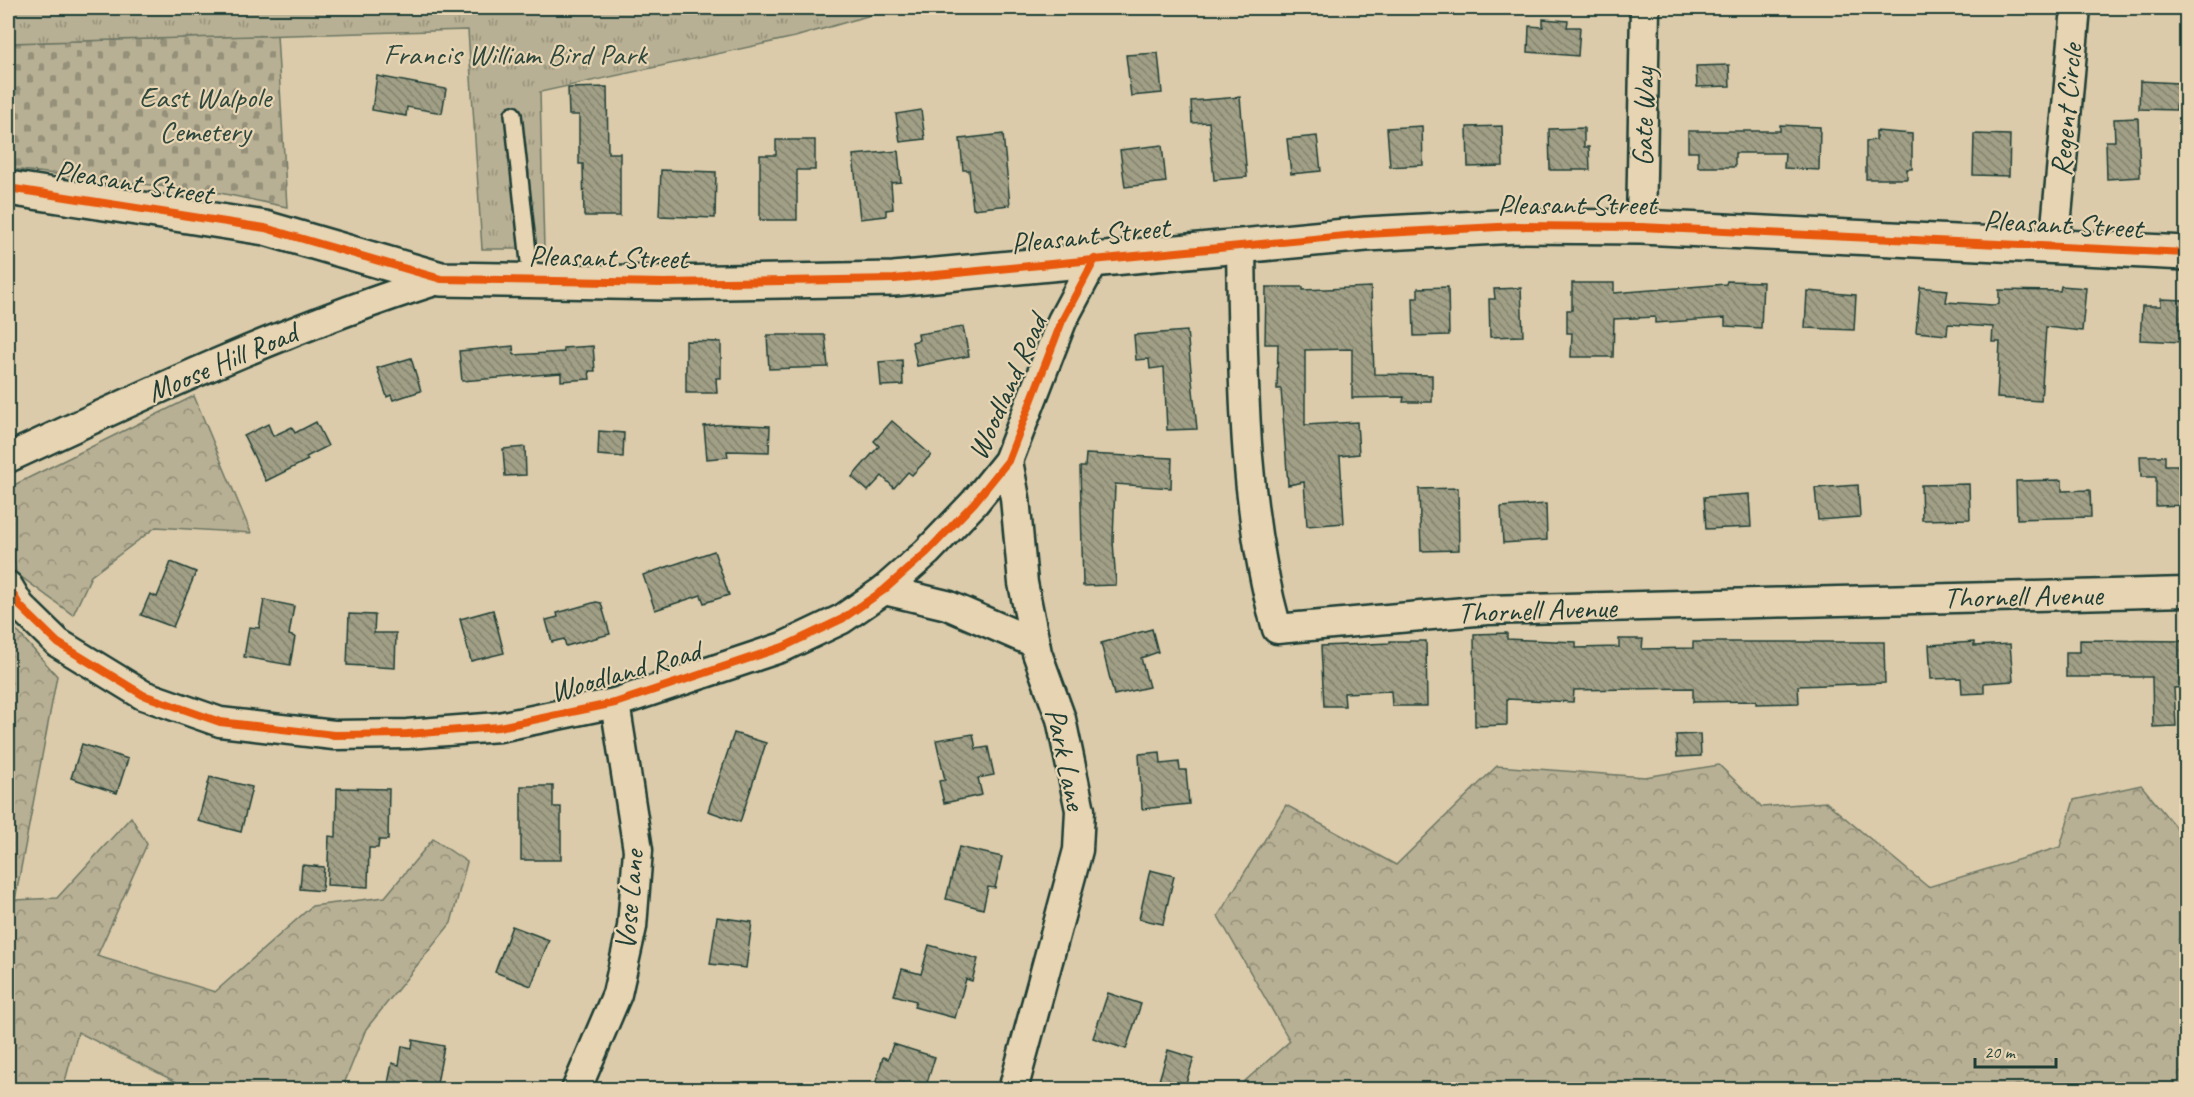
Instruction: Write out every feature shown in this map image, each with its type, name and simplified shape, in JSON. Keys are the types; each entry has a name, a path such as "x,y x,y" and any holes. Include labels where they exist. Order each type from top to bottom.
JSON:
{"street":[{"name":"Gate Way","path":"1641,227 1645,8"},
{"name":"Regent Circle","path":"2054,248 2076,8"},
{"name":"Pleasant Street","path":"8,188 265,228 441,279 664,283 894,279 1241,244 1411,231 1517,226 1641,227 2187,253"},
{"name":"Thornell Avenue","path":"1241,244 1244,426 1263,579 1277,629 1487,610 2187,592"},
{"name":"Woodland Road","path":"8,586 20,606 58,643 143,695 219,722 334,735 407,734 499,727 615,703 783,647 842,619 884,590 927,552 974,503 1008,461 1062,321 1095,259"},
{"name":"Moose Hill Road","path":"8,458 281,335 378,298 441,279"},
{"name":"Park Lane","path":"1008,461 1015,498 1023,583 1035,643 1061,719 1080,810 1078,850 1013,1089"},
{"path":"884,590 947,605 1035,643"},
{"name":"Vose Lane","path":"576,1089 617,993 632,927 638,850 615,703"}],"lane":[{"path":"513,114 531,280"}],"green space":[{"name":"Francis William Bird Park","path":"8,8 895,8 795,37 540,92 544,249 482,249 468,30 8,43"},
{"name":"East Walpole Cemetery","path":"277,35 287,207 220,193 12,169 8,164 8,43"},
{"path":"194,396 251,533 156,527 91,576 73,615 16,573 8,517 8,488"},
{"path":"8,621 57,676 15,900 57,898 131,817 147,844 97,956 215,992 312,906 385,897 433,839 467,862 451,923 366,1029 342,1089 190,1089 78,1032 63,1089 8,1089"},
{"path":"1719,765 1762,807 1826,802 1928,887 2060,847 2074,800 2141,785 2186,840 2186,1089 1236,1089 1290,1041 1218,916 1286,805 1396,865 1497,766 1645,777"}],"building":[{"path":"1543,19 1568,21 1567,27 1580,27 1578,56 1528,52 1529,26 1543,27"},
{"path":"1158,53 1162,93 1131,96 1126,55"},
{"path":"1729,65 1730,86 1697,87 1696,66"},
{"path":"377,76 446,89 442,113 407,107 406,116 372,110"},
{"path":"2140,81 2178,83 2176,110 2139,109"},
{"path":"607,87 608,153 620,153 620,216 584,216 583,164 579,164 579,115 569,115 568,88"},
{"path":"1240,97 1247,177 1214,180 1209,122 1192,123 1191,101"},
{"path":"921,110 925,139 900,142 896,114"},
{"path":"2138,118 2140,177 2107,179 2106,141 2115,141 2114,119"},
{"path":"1780,125 1820,127 1819,170 1784,168 1785,153 1735,153 1735,167 1698,167 1698,152 1688,152 1688,131 1780,131"},
{"path":"1422,126 1423,165 1390,167 1387,128"},
{"path":"1502,126 1503,166 1468,167 1467,127"},
{"path":"1584,128 1584,147 1589,147 1590,170 1550,170 1549,129"},
{"path":"1876,131 1912,134 1912,169 1907,169 1907,179 1866,179 1866,141 1876,140"},
{"path":"1003,134 1010,205 973,209 969,170 963,170 960,139"},
{"path":"1974,134 2010,135 2009,176 1973,175"},
{"path":"1317,136 1321,171 1291,174 1287,139"},
{"path":"776,140 815,140 815,170 797,170 797,220 760,220 760,155 776,155"},
{"path":"1162,145 1166,182 1125,187 1120,150"},
{"path":"898,151 901,182 891,183 893,209 886,210 886,216 860,219 853,155"},
{"path":"661,170 716,172 715,218 659,216"},
{"path":"1727,281 1763,282 1761,328 1725,326 1725,318 1655,323 1655,317 1614,319 1613,357 1571,357 1572,333 1567,333 1567,310 1572,310 1572,283 1614,283 1614,293 1726,284"},
{"path":"2061,286 2086,288 2082,331 2046,327 2041,401 1997,398 2000,342 1992,342 1993,327 1948,324 1947,335 1916,332 1920,287 1948,290 1946,302 1993,305 1999,304 1999,290 2060,291"},
{"path":"1266,287 1303,287 1303,290 1371,287 1374,374 1432,375 1432,402 1403,402 1404,397 1352,398 1352,349 1305,350 1305,425 1357,422 1359,454 1340,456 1344,523 1307,526 1304,482 1288,485 1281,389 1277,389 1278,344 1265,344"},
{"path":"1448,287 1449,335 1414,336 1413,298 1418,298 1418,288"},
{"path":"1521,288 1523,336 1490,337 1489,299 1495,299 1494,289"},
{"path":"1807,291 1856,295 1854,330 1805,328"},
{"path":"2161,299 2184,300 2182,342 2140,340 2142,306 2161,306"},
{"path":"963,327 969,356 917,366 912,342 919,340 918,334"},
{"path":"1187,331 1197,429 1167,430 1164,367 1150,369 1149,359 1136,360 1134,335"},
{"path":"767,335 825,335 828,367 769,369"},
{"path":"686,341 721,342 721,378 716,378 717,393 686,393"},
{"path":"513,346 514,355 564,352 563,348 593,346 595,371 589,371 590,379 561,381 561,373 462,381 459,351"},
{"path":"411,358 421,391 393,400 391,395 387,397 377,368"},
{"path":"902,360 903,385 881,386 879,362"},
{"path":"892,421 931,455 912,475 908,472 894,488 882,476 868,491 852,477 879,446 874,441"},
{"path":"316,422 328,446 306,457 308,460 266,481 244,436 268,424 273,436 292,427 295,433"},
{"path":"724,424 770,426 769,452 727,451 728,457 707,459 704,426"},
{"path":"599,431 624,433 623,457 598,455"},
{"path":"525,447 526,475 505,476 503,449"},
{"path":"1086,454 1172,458 1171,488 1115,484 1113,541 1116,585 1083,586 1080,467 1085,467"},
{"path":"2140,456 2165,456 2165,465 2187,465 2187,505 2156,506 2156,477 2141,477"},
{"path":"2062,480 2062,491 2090,490 2091,517 2017,519 2016,481"},
{"path":"1969,484 1970,519 1922,520 1921,485"},
{"path":"1858,485 1860,517 1818,520 1815,488"},
{"path":"1458,488 1459,550 1421,551 1419,489"},
{"path":"1749,494 1751,527 1706,529 1704,497"},
{"path":"1546,504 1547,540 1503,543 1501,507"},
{"path":"714,551 729,595 704,603 701,595 655,610 643,575"},
{"path":"171,562 196,572 173,627 141,615 150,594 157,597"},
{"path":"264,600 294,606 289,635 295,637 290,665 244,657 249,627 259,628"},
{"path":"596,602 601,603 610,634 566,646 564,639 552,642 546,620 558,617 557,613"},
{"path":"493,610 504,653 471,661 460,619"},
{"path":"349,614 375,615 374,633 396,633 395,668 347,665"},
{"path":"1152,629 1158,652 1141,658 1149,687 1114,695 1101,643"},
{"path":"1507,633 1507,639 1576,642 1576,648 1619,647 1619,639 1643,639 1642,649 1693,648 1693,642 1884,642 1885,683 1798,686 1799,703 1756,704 1756,701 1693,702 1693,688 1574,690 1573,702 1507,699 1507,725 1475,726 1474,634"},
{"path":"2080,640 2187,641 2187,687 2174,688 2176,726 2153,727 2152,677 2066,677 2066,652 2080,652"},
{"path":"1390,641 1426,641 1427,706 1392,706 1391,691 1344,693 1345,706 1324,706 1321,646 1390,643"},
{"path":"1974,642 1974,646 2010,644 2013,681 1984,683 1984,693 1962,694 1961,678 1931,679 1929,645"},
{"path":"734,733 766,743 740,822 708,811"},
{"path":"973,734 976,749 988,747 994,775 978,778 982,795 944,803 939,781 945,780 936,740"},
{"path":"1700,734 1701,756 1677,757 1676,735"},
{"path":"82,744 128,759 117,793 71,778"},
{"path":"1160,752 1161,764 1179,762 1180,770 1186,770 1189,804 1142,809 1139,754"},
{"path":"210,777 252,787 241,832 198,821"},
{"path":"521,786 553,786 553,807 561,807 561,860 521,860"},
{"path":"337,788 389,789 388,840 379,840 378,848 369,848 368,887 327,885 329,836 336,837"},
{"path":"959,847 1002,857 995,888 988,887 983,909 946,899"},
{"path":"302,865 324,867 322,891 300,889"},
{"path":"1150,870 1174,876 1163,924 1139,919"},
{"path":"717,917 752,922 746,968 710,964"},
{"path":"512,926 549,940 531,986 495,972"},
{"path":"929,945 978,959 972,981 966,979 955,1018 914,1007 916,1001 894,995 902,969 921,974"},
{"path":"1108,993 1141,1004 1126,1049 1093,1038"},
{"path":"413,1040 444,1046 436,1089 387,1089 392,1063 399,1065 402,1046 412,1048"},
{"path":"893,1044 935,1057 925,1089 874,1089 883,1057 888,1059"},
{"path":"1168,1050 1194,1058 1184,1089 1158,1084"}],"cycle path":[{"path":"8,188 265,228 441,279 664,283 894,279 1366,234 1517,226 1641,227 2186,253"},
{"path":"8,586 20,606 58,643 143,695 220,722 334,735 407,734 499,727 615,703 783,647 842,619 884,590 927,552 974,503 1008,461 1062,321 1095,259"}]}
